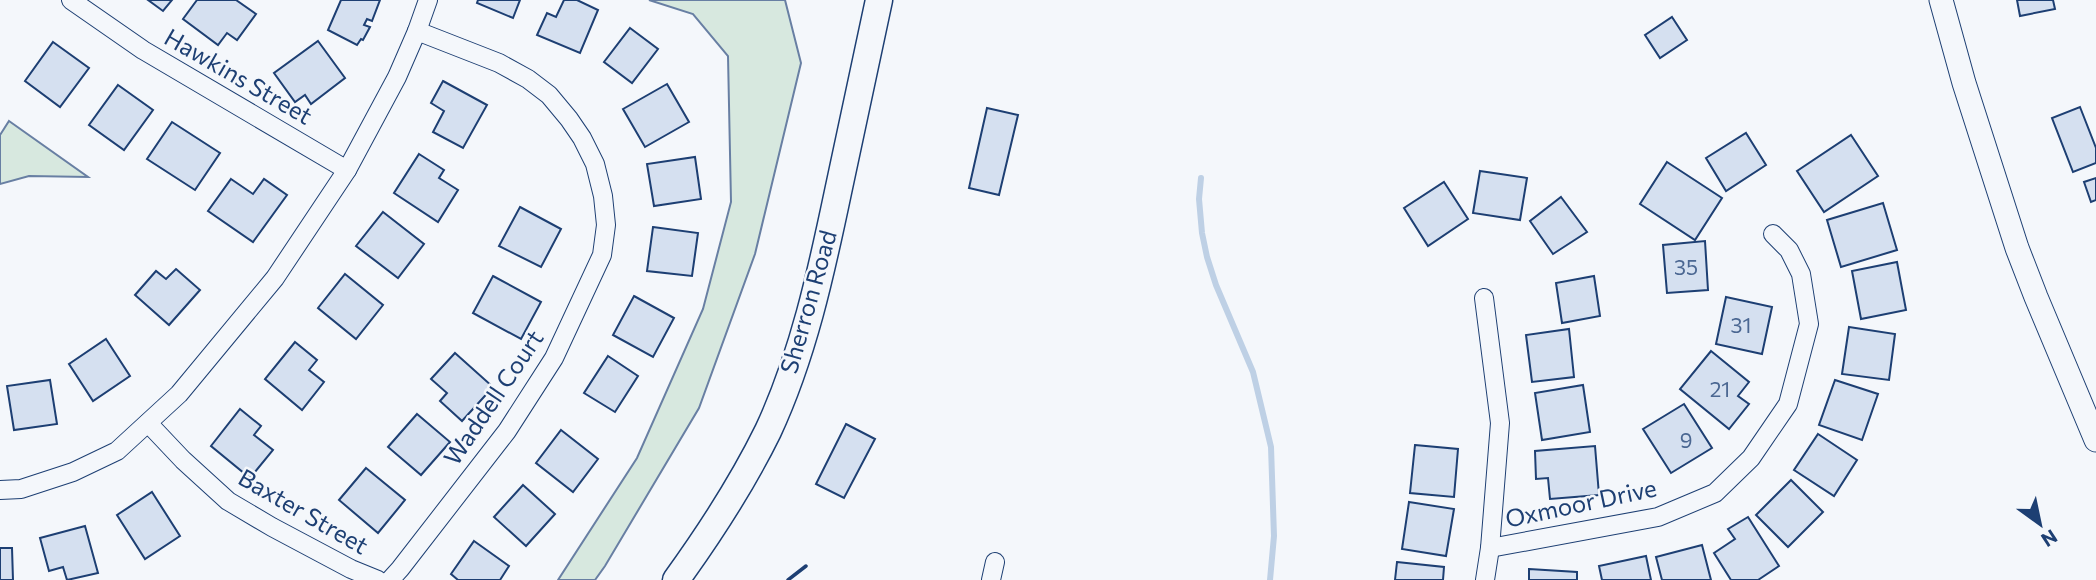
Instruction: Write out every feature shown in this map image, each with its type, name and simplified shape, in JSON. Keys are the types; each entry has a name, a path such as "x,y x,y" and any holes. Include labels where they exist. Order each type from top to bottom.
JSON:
{"main road":[{"name":"Sherron Road","path":"676,580 733,495 768,431 797,359 823,265 879,0"}],"street":[{"name":"Hawkins Street","path":"71,0 143,50 347,170"},
{"path":"0,491 21,489 73,472 117,451 180,394 275,278 347,170 397,77 428,0"},
{"path":"1941,0 1964,83 2017,248 2096,440"},
{"name":"Waddell Court","path":"390,580 507,431 554,358 602,255 606,225 603,196 594,164 582,138 549,95 528,79 499,63 417,31"},
{"name":"Oxmoor Drive","path":"1490,548 1658,517 1715,493 1751,458 1788,404 1809,324 1801,274 1789,250 1773,234"},
{"path":"1483,298 1500,423 1485,580"},
{"name":"Baxter Street","path":"148,423 228,501 351,569 377,580"},
{"path":"991,580 995,562"}],"shaded area":[{"path":"649,0 785,0 801,63 755,254 699,408 595,580 558,580 637,458 703,309 731,202 728,56 693,14"},
{"path":"9,121 88,177 29,176 0,184 0,135"}],"building":[{"path":"148,0 172,0 163,11"},
{"path":"197,0 236,0 256,14 237,40 227,33 218,45 183,19"},
{"path":"341,0 380,0 372,21 367,19 364,25 370,27 357,45 328,30"},
{"path":"478,0 520,0 513,18 477,3"},
{"path":"564,0 577,0 598,10 580,53 537,35 547,13 556,17"},
{"path":"2017,0 2053,0 2055,9 2020,16"},
{"path":"1672,17 1687,40 1660,58 1645,35"},
{"path":"630,28 658,49 632,83 604,62"},
{"path":"318,41 345,78 311,104 305,95 295,102 274,73"},
{"path":"53,42 89,68 60,107 25,81"},
{"path":"443,81 487,105 463,148 433,132 444,111 431,103"},
{"path":"667,84 689,122 645,147 623,109"},
{"path":"118,85 153,110 124,150 89,125"},
{"path":"2080,107 2096,148 2096,163 2073,172 2052,118"},
{"path":"987,108 1018,115 999,195 969,188"},
{"path":"172,122 220,153 195,190 147,159"},
{"path":"1746,133 1766,165 1726,191 1706,158"},
{"path":"1851,135 1878,176 1824,212 1797,171"},
{"path":"419,154 444,170 439,178 458,190 438,222 394,193"},
{"path":"695,157 701,199 654,206 647,164"},
{"path":"1667,162 1722,198 1695,240 1640,204"},
{"path":"1480,171 1527,178 1520,220 1473,213"},
{"path":"2096,178 2096,200 2091,202 2084,182"},
{"path":"231,179 253,194 264,179 287,195 253,242 208,211"},
{"path":"1444,182 1468,219 1428,246 1404,208"},
{"path":"1561,197 1587,232 1553,254 1530,221"},
{"path":"1883,203 1897,250 1841,267 1827,220"},
{"path":"520,207 561,229 541,267 499,246"},
{"path":"383,212 424,244 398,278 356,246"},
{"path":"653,227 698,233 692,276 647,271"},
{"path":"1705,241 1708,290 1667,293 1663,245"},
{"path":"1897,262 1906,310 1861,319 1852,271"},
{"path":"176,269 200,290 169,325 135,295 156,271 166,279"},
{"path":"345,274 383,305 356,339 318,308"},
{"path":"493,276 541,302 521,339 473,313"},
{"path":"1594,276 1600,316 1562,323 1556,283"},
{"path":"634,296 674,318 653,357 613,335"},
{"path":"1726,297 1772,307 1762,354 1716,344"},
{"path":"1849,327 1895,334 1889,380 1842,374"},
{"path":"1569,329 1574,377 1532,382 1526,335"},
{"path":"106,339 130,376 93,401 69,364"},
{"path":"295,342 317,360 309,370 324,382 302,410 265,379"},
{"path":"1711,351 1749,382 1738,396 1749,404 1729,429 1680,389"},
{"path":"455,353 493,387 462,421 440,401 447,393 431,379"},
{"path":"608,356 638,376 615,412 584,393"},
{"path":"50,380 57,424 14,430 7,386"},
{"path":"1835,380 1878,394 1862,440 1819,425"},
{"path":"1583,385 1590,432 1542,440 1535,393"},
{"path":"1684,404 1712,448 1671,473 1643,429"},
{"path":"240,409 261,426 254,435 273,450 250,478 211,446"},
{"path":"417,414 450,442 421,475 388,447"},
{"path":"846,424 875,439 844,498 816,484"},
{"path":"561,430 598,459 573,492 536,463"},
{"path":"1818,434 1857,460 1834,496 1794,470"},
{"path":"1415,445 1458,449 1454,497 1410,493"},
{"path":"1595,446 1599,495 1550,499 1548,478 1536,479 1535,451"},
{"path":"366,468 405,500 378,533 339,500"},
{"path":"1791,480 1823,512 1788,547 1756,515"},
{"path":"523,485 555,514 526,546 494,517"},
{"path":"152,492 180,536 145,559 117,515"},
{"path":"1409,502 1454,509 1446,556 1402,549"},
{"path":"1748,517 1779,566 1758,580 1731,580 1714,553 1735,539 1728,529"},
{"path":"85,526 98,573 67,580 63,567 49,571 40,538"},
{"path":"474,541 509,566 500,580 458,580 451,574"},
{"path":"1702,545 1711,580 1662,580 1656,557"},
{"path":"0,548 12,548 13,580 0,580"},
{"path":"1646,556 1651,580 1602,580 1599,566"},
{"path":"1397,562 1444,567 1443,580 1395,580"},
{"path":"1529,569 1577,572 1577,580 1529,580"}],"waterway":[{"path":"1201,178 1199,199 1207,257 1253,372 1271,447 1274,536 1270,580"}],"wall":[{"path":"788,580 806,566"}]}
